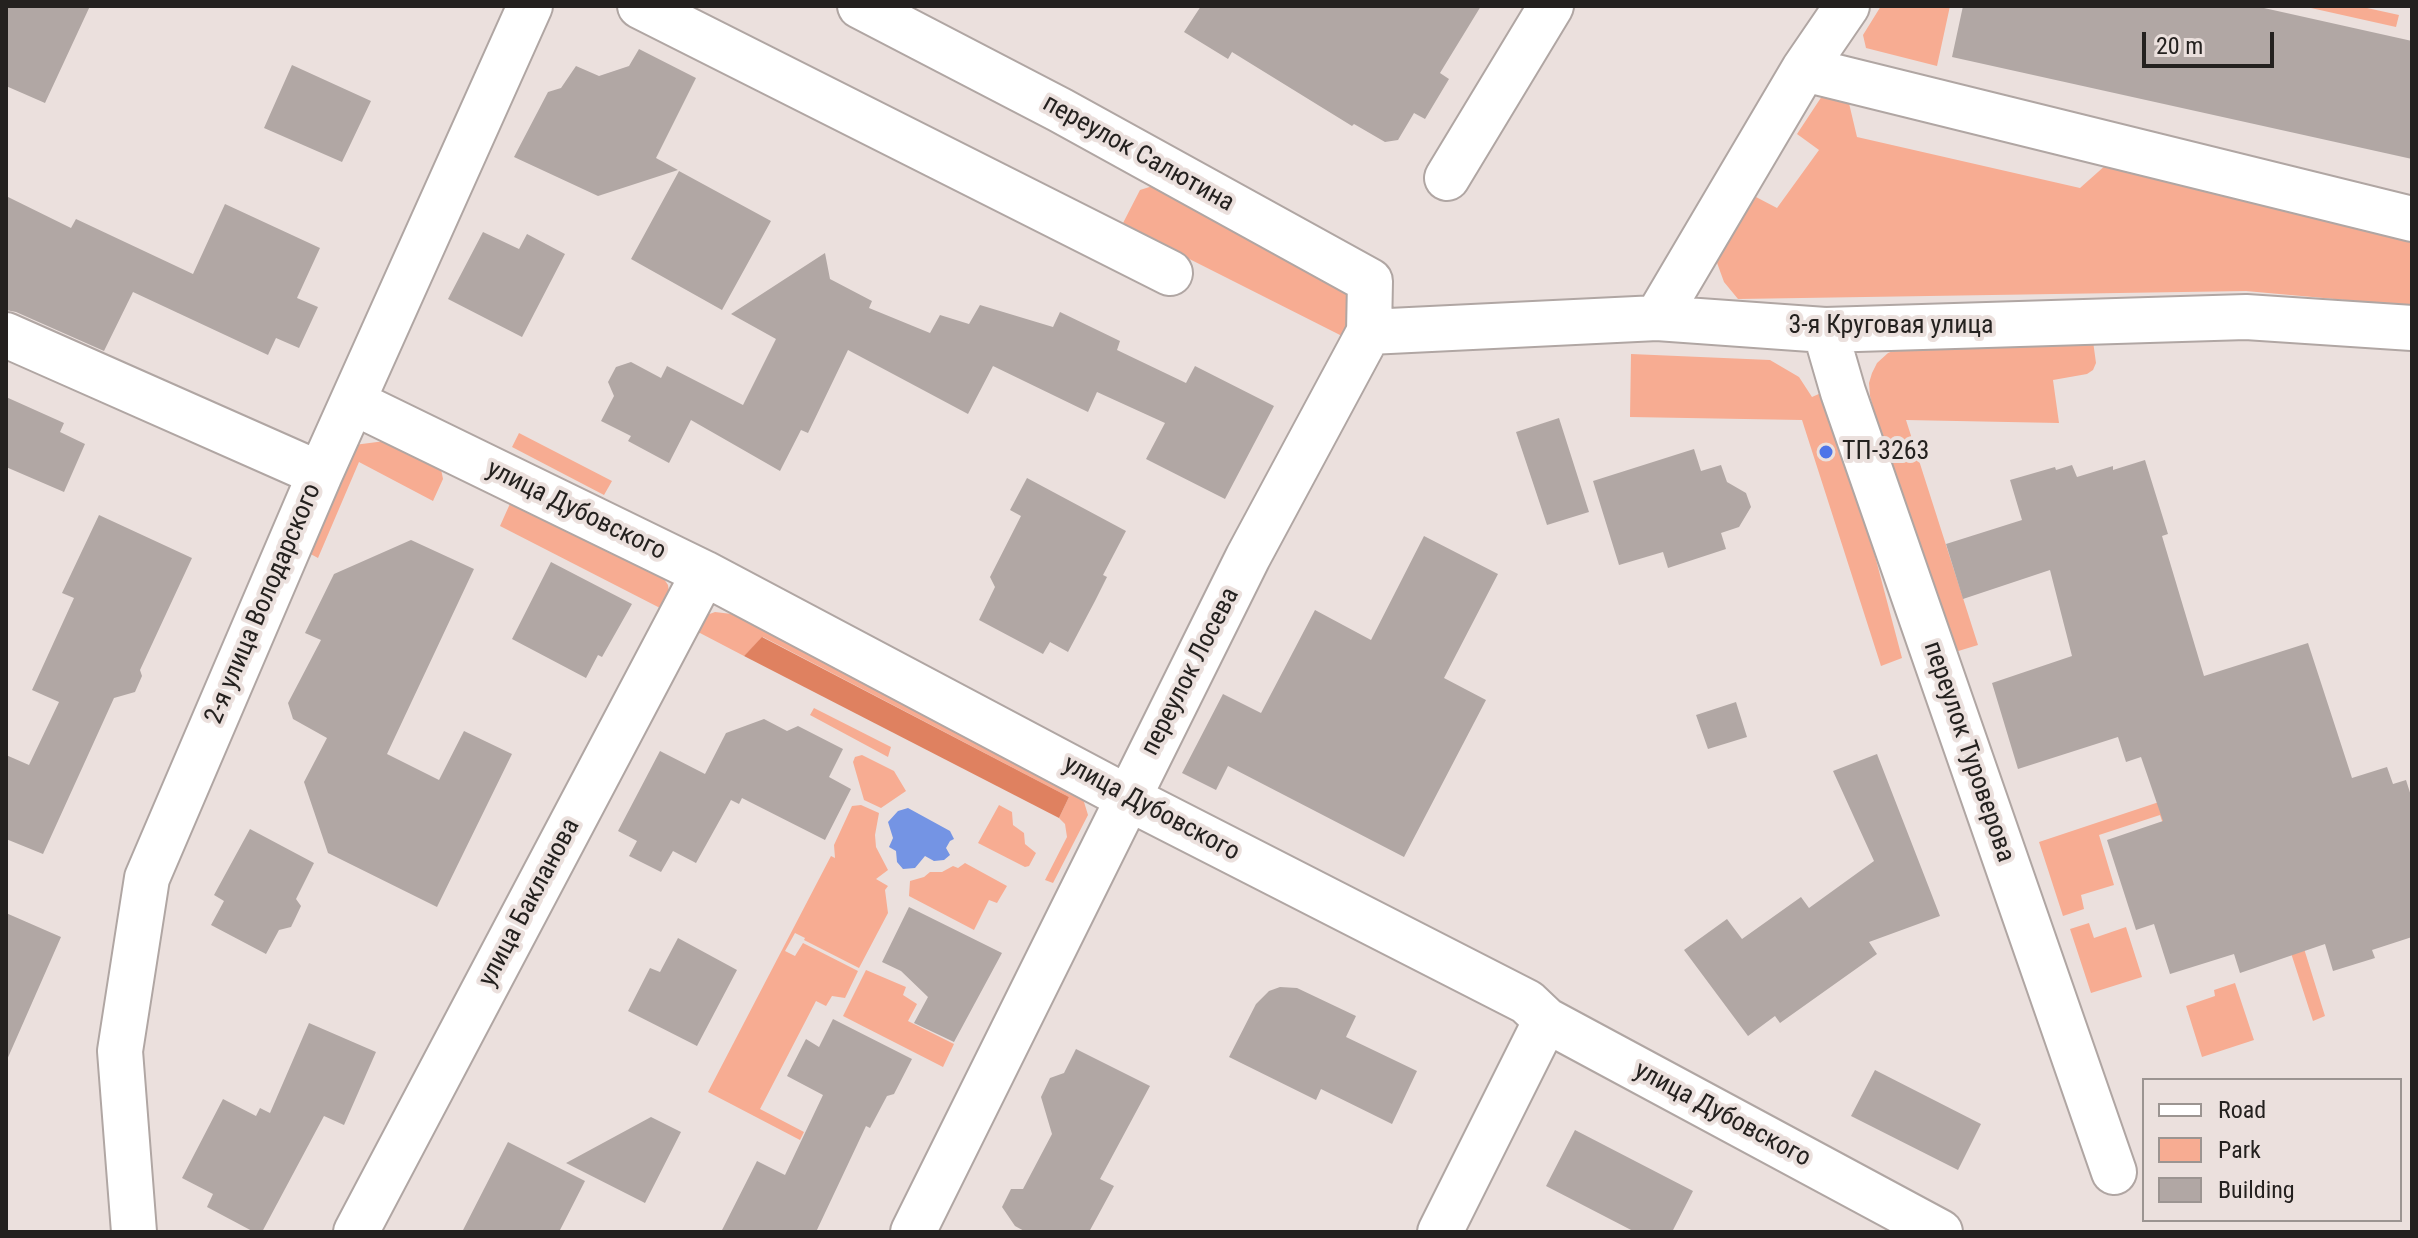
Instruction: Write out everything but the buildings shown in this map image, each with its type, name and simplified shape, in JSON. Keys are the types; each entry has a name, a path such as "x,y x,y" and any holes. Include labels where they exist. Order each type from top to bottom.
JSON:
{"street":[{"name":"2-я улица Володарского","path":"134,1232 120,1051 147,878 320,474 530,6"},
{"path":"640,6 1170,273"},
{"name":"переулок Салютина","path":"860,6 1060,110 1370,281 1369,332"},
{"path":"1447,178 1551,6"},
{"path":"1657,318 1804,69 1847,6"},
{"path":"1804,69 2412,219"},
{"name":"3-я Круговая улица","path":"1369,332 1657,318 1825,330 2246,317 2412,328"},
{"name":"переулок Туроверова","path":"1825,330 1848,407 2114,1172"},
{"name":"переулок Лосева","path":"913,1232 1255,544 1369,332"},
{"path":"6,335 320,474"},
{"name":"улица Дубовского","path":"353,402 704,573 1128,798 1527,1002 1546,1020 1940,1232"},
{"name":"улица Бакланова","path":"356,1232 704,573"},
{"path":"1440,1232 1546,1020"}],"green space":[{"path":"1881,6 1950,6 1937,66 1866,48 1863,35"},
{"path":"2302,6 2358,6 2399,15 2396,27"},
{"path":"1826,90 1848,99 1857,137 2080,188 2116,156 2412,222 2412,306 2246,291 1738,299 1724,282 1716,260 1756,197 1777,208 1819,150 1797,134"},
{"path":"1159,184 1362,301 1342,336 1122,225 1140,190"},
{"path":"2093,341 2096,363 2093,370 2087,374 2053,380 2059,423 1906,420 1978,645 1942,656 1870,396 1872,373 1888,353 1903,347"},
{"path":"1631,354 1770,360 1799,377 1812,397 1821,393 1875,556 1902,658 1881,666 1802,420 1630,417"},
{"path":"519,433 612,481 604,495 512,447"},
{"path":"385,441 441,469 443,479 433,501 359,462 318,558 305,551 354,445"},
{"path":"513,497 660,573 669,592 660,608 500,526"},
{"path":"715,612 740,615 1081,792 1088,815 1053,883 1045,880 1067,837 1065,824 1059,818 1069,797 763,637 744,656 700,633 694,635 704,616"},
{"path":"814,708 891,747 888,757 810,715"},
{"path":"862,755 894,771 906,791 881,808 864,800 853,762 855,757"},
{"path":"2246,773 2325,1016 2313,1021 2244,808 2166,833 2160,815 2099,835 2114,885 2081,895 2084,909 2063,916 2039,842"},
{"path":"861,805 879,813 876,847 888,870 876,879 888,886 885,890 888,913 859,968 795,933 785,951 795,956 803,943 858,971 845,998 832,996 826,1006 816,1001 760,1109 804,1132 800,1140 708,1092 831,856 835,858 834,845 852,806"},
{"path":"999,805 1012,812 1013,825 1024,833 1025,844 1036,853 1029,866 1025,867 978,843"},
{"path":"965,863 1007,886 997,903 989,900 974,930 909,896 910,881 930,872 942,872 953,866 958,868"},
{"path":"2089,923 2094,938 2126,927 2142,977 2091,993 2070,929"},
{"path":"866,970 906,987 903,995 917,1004 908,1021 954,1044 943,1067 843,1016"},
{"path":"2235,983 2254,1040 2202,1057 2186,1006 2215,996 2214,990"}],"shaded area":[{"path":"762,637 1069,797 1059,818 744,656"}],"water":[{"path":"908,808 950,831 954,839 946,848 950,855 944,860 934,861 925,856 915,868 903,869 897,862 896,851 889,847 893,838 888,822 898,811"}],"place":[{"name":"ТП-3263","path":"1826,452"}]}
